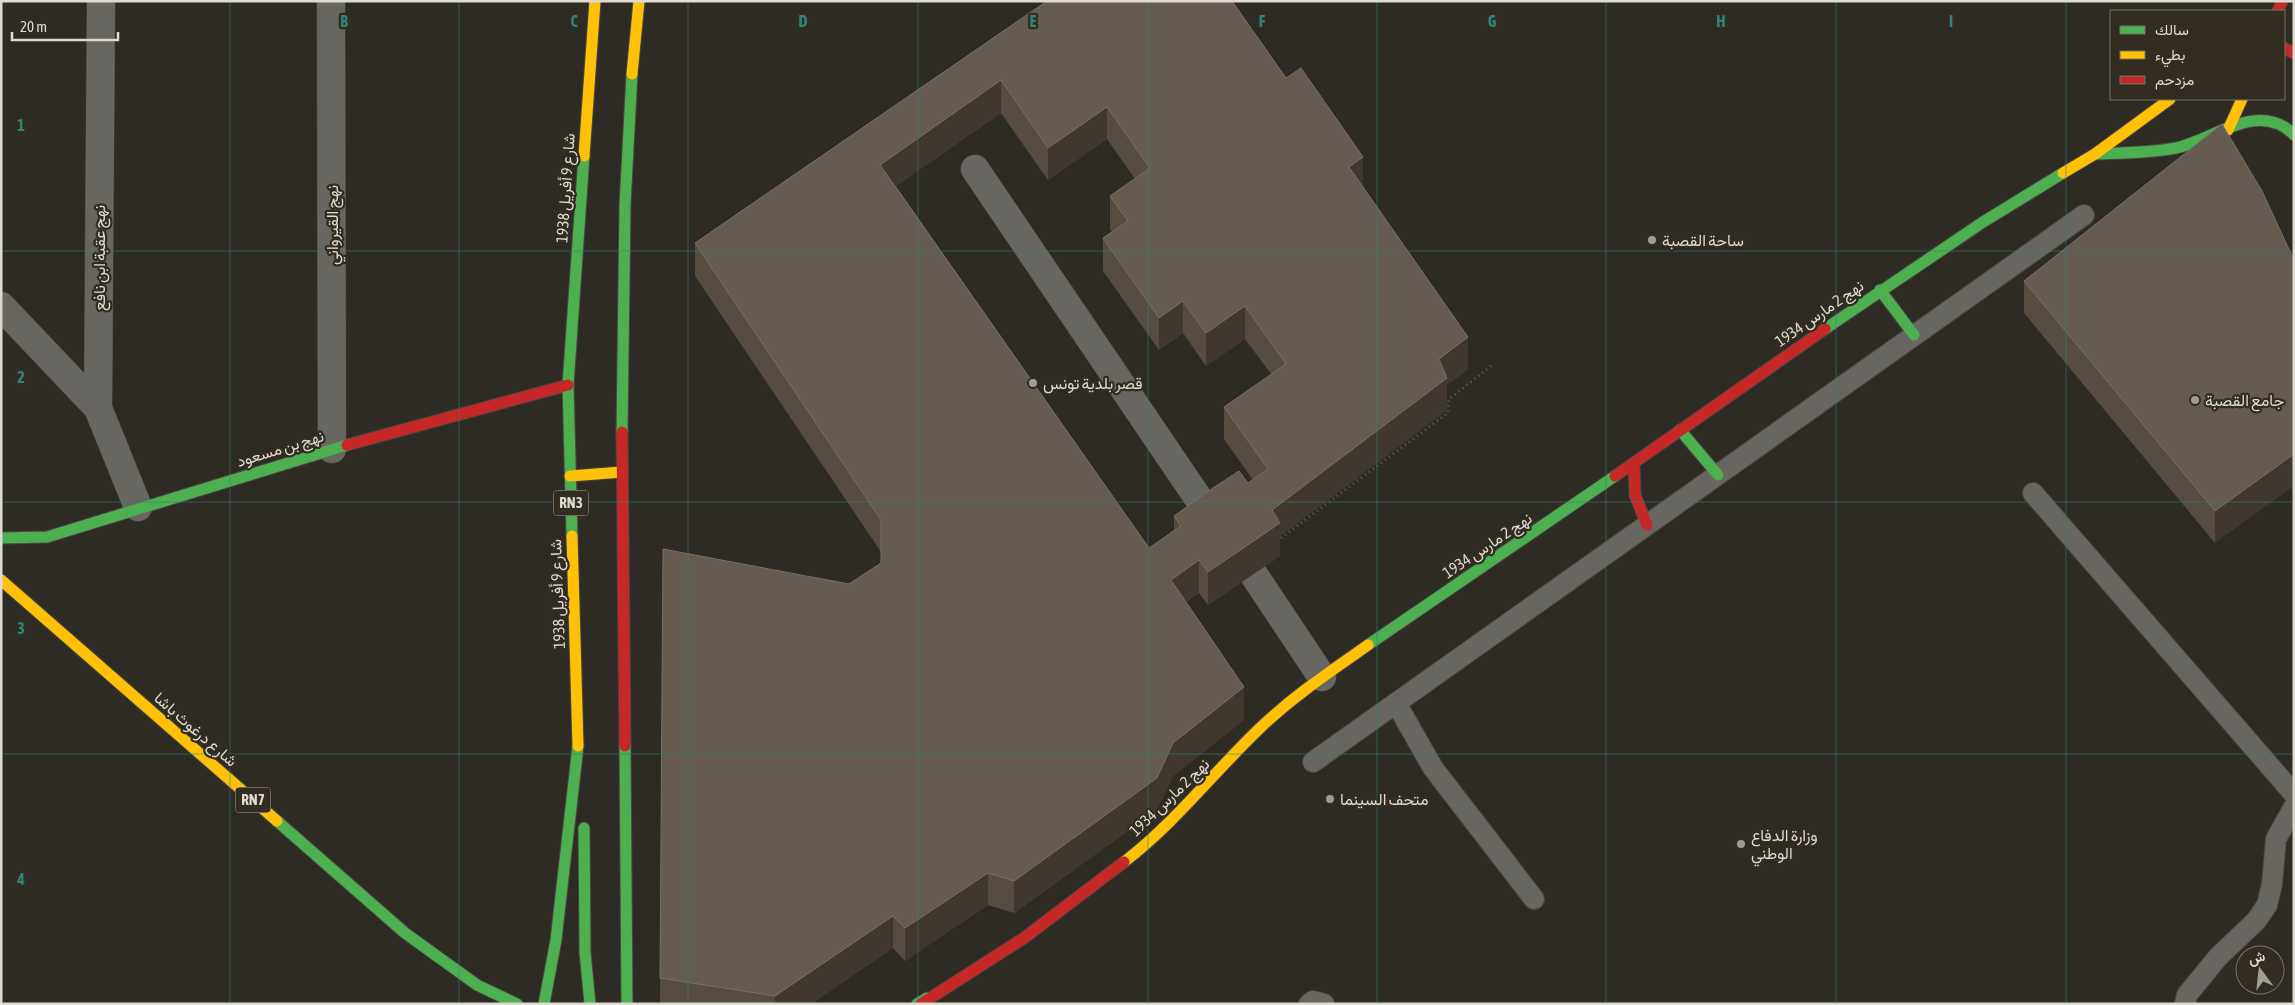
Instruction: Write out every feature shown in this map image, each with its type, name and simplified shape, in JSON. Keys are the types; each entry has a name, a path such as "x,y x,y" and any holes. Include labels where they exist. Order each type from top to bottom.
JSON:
{"main road":[{"name":"شارع 9 أفريل 1938","path":"544,1004 556,940 578,752 568,385 596,1"},
{"path":"627,1004 620,411 624,194 630,83 639,1"},
{"name":"نهج 2 مارس 1934","path":"922,1002 1024,938 1129,858 1196,796 1260,728 1322,677 1634,463 1880,290 1983,222 2095,154 2169,100"},
{"path":"2228,130 2242,100"},
{"name":"نهج 2 مارس 1934","path":"2095,154 2157,151 2188,145 2244,123 2266,120 2289,129 2294,135"},
{"path":"1880,290 1914,335"},
{"name":"نهج بن مسعود","path":"1,538 47,537 332,449 568,385"},
{"path":"1680,430 1718,475"},
{"path":"1634,463 1635,495 1647,525"},
{"path":"570,476 622,472"},
{"name":"شارع درغوث باشا","path":"1,580 405,933 478,985 517,1004"},
{"path":"578,752 583,816 586,952 590,1004"}],"street":[{"name":"نهج عقبة ابن نافع","path":"101,1 98,408 138,508"},
{"name":"نهج القيرواني","path":"332,1 332,449"},
{"path":"975,168 1213,520"},
{"path":"1,306 98,408"},
{"path":"1254,576 1322,677"}],"lane":[{"path":"1313,762 2084,215"},
{"path":"2033,493 2294,794"},
{"path":"1396,703 1433,768 1534,899"},
{"path":"2185,1004 2187,995 2218,957 2256,920 2267,905 2272,884 2276,839 2294,807"},
{"path":"1310,1004 1313,1001 1324,1004"}],"path":[{"path":"1275,543 1448,413 1449,399 1491,366"}],"building":[{"path":"1047,1 1232,1 1286,78 1301,68 1363,157 1349,167 1468,337 1439,359 1447,378 1272,510 1280,523 1208,572 1199,560 1171,580 1244,687 1173,743 1157,778 1014,881 988,873 905,928 893,916 775,996 660,978 663,549 849,584 881,563 881,520 695,243","holes":["1001,80 1048,148 1107,107 1150,168 1110,196 1128,221 1103,238 1159,318 1183,301 1206,333 1245,306 1286,364 1224,407 1268,469 1248,483 1239,471 1213,488 1174,516 1181,526 1149,548 880,165"]},
{"name":"جامع القصبة","path":"2222,124 2262,191 2294,260 2294,454 2215,511 2024,281"}],"traffic: fast":[{"path":"622,432 625,205 632,74"},
{"path":"2095,154 2146,152 2176,148 2251,121 2266,121 2281,125 2294,135"},
{"path":"572,536 568,385 584,156"},
{"path":"1825,329 1983,222 2063,173"},
{"path":"1880,290 1914,335"},
{"path":"1680,430 1718,475"},
{"path":"1,538 47,537 347,445"},
{"path":"1368,645 1615,476"},
{"path":"544,1004 556,940 578,746"},
{"path":"625,746 627,1004"},
{"path":"277,821 405,933 477,985 517,1004"},
{"path":"584,828 585,952 590,1004"},
{"path":"917,1004 927,998"}],"traffic: slow":[{"path":"584,156 595,1"},
{"path":"632,74 639,1"},
{"path":"2063,173 2095,154 2169,100"},
{"path":"2228,130 2242,100"},
{"path":"570,476 622,472"},
{"path":"572,536 578,746"},
{"path":"1,580 277,821"},
{"path":"1124,862 1160,831 1242,745 1272,717 1312,685 1368,645"}],"traffic: jam":[{"path":"2278,10 2282,1"},
{"path":"2285,48 2294,53"},
{"path":"1615,476 1825,329"},
{"path":"347,445 568,385"},
{"path":"622,432 625,746"},
{"path":"1634,463 1635,495 1647,525"},
{"path":"921,1004 1024,938 1124,862"}],"place":[{"name":"ساحة القصبة","path":"1652,240"},
{"name":"قصر بلدية تونس","path":"1033,383"},
{"name":"جامع القصبة","path":"2195,400"},
{"name":"متحف السينما","path":"1330,799"},
{"name":"وزارة الدفاع الوطني","path":"1741,844"}]}
